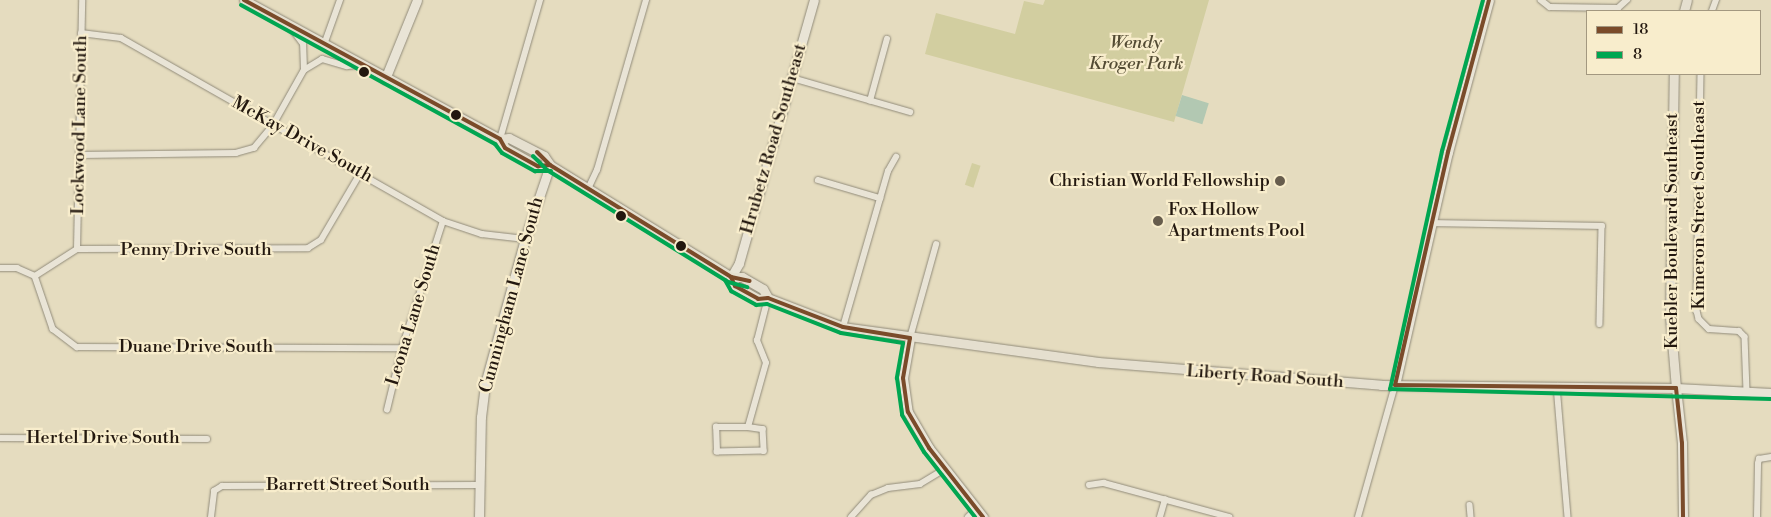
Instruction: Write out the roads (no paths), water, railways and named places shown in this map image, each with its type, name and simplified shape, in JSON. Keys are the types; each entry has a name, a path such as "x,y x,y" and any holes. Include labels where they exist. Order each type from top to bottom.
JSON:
{"main road":[{"name":"Liberty Road South","path":"244,0 385,79 500,139 509,138 544,156 550,165 589,187 731,276 742,277 763,289 768,298 843,327 910,338 1138,367 1395,385 1676,388"},
{"name":"Kuebler Boulevard Southeast","path":"1674,75 1670,316 1676,388"}],"street":[{"name":"Lockwood Lane South","path":"77,249 82,0"},
{"path":"324,45 340,0"},
{"path":"385,79 417,0"},
{"path":"500,139 540,0"},
{"path":"589,187 598,170 646,0"},
{"name":"Hrubetz Road Southeast","path":"731,276 739,263 814,0"},
{"path":"1358,517 1395,385 1432,223 1489,0"},
{"path":"1541,0 1550,7 1618,8 1628,0"},
{"path":"290,27 303,44 304,70"},
{"name":"McKay Drive South","path":"81,33 121,38 273,125 361,172 443,221 482,234 525,238"},
{"path":"870,101 888,39"},
{"path":"80,154 242,153 262,141 304,70 322,59 347,66 361,65"},
{"name":"Kimeron Street Southeast","path":"1701,75 1696,311 1699,319 1709,329 1739,331 1745,337 1747,392"},
{"path":"792,78 910,112"},
{"path":"843,327 880,198 896,157"},
{"name":"Cunningham Lane South","path":"479,517 485,384 525,238 550,165"},
{"name":"Penny Drive South","path":"77,249 308,248 321,240 361,172"},
{"path":"818,180 880,198"},
{"name":"Leona Lane South","path":"387,410 402,348 443,221"},
{"path":"1432,223 1602,226 1600,324"},
{"path":"936,245 910,338 903,378 906,402 914,425 945,469 980,513 968,517"},
{"path":"0,268 17,268 35,276 77,249"},
{"name":"Duane Drive South","path":"35,276 53,330 76,347 402,348"},
{"path":"748,427 766,363 756,341 768,298"},
{"path":"1558,386 1568,517"},
{"path":"1676,388 1682,452 1683,517"},
{"name":"Liberty Road South","path":"1676,388 1771,392"},
{"path":"748,427 763,429 764,451 716,452 716,428 748,427"},
{"name":"Hertel Drive South","path":"0,438 207,439"},
{"path":"1757,517 1759,459 1771,457"},
{"path":"851,517 871,495 888,488 920,484 945,469"},
{"path":"1089,485 1104,483 1230,517"},
{"name":"Barrett Street South","path":"211,517 212,496 217,487 480,485"},
{"path":"1160,517 1165,500"},
{"path":"1470,505 1471,517"}],"place":[{"name":"Christian World Fellowship","path":"1280,181"},
{"name":"Fox Hollow Apartments Pool","path":"1158,221"}],"park label":[{"name":"Wendy Kroger Park","path":"1136,54"}]}
